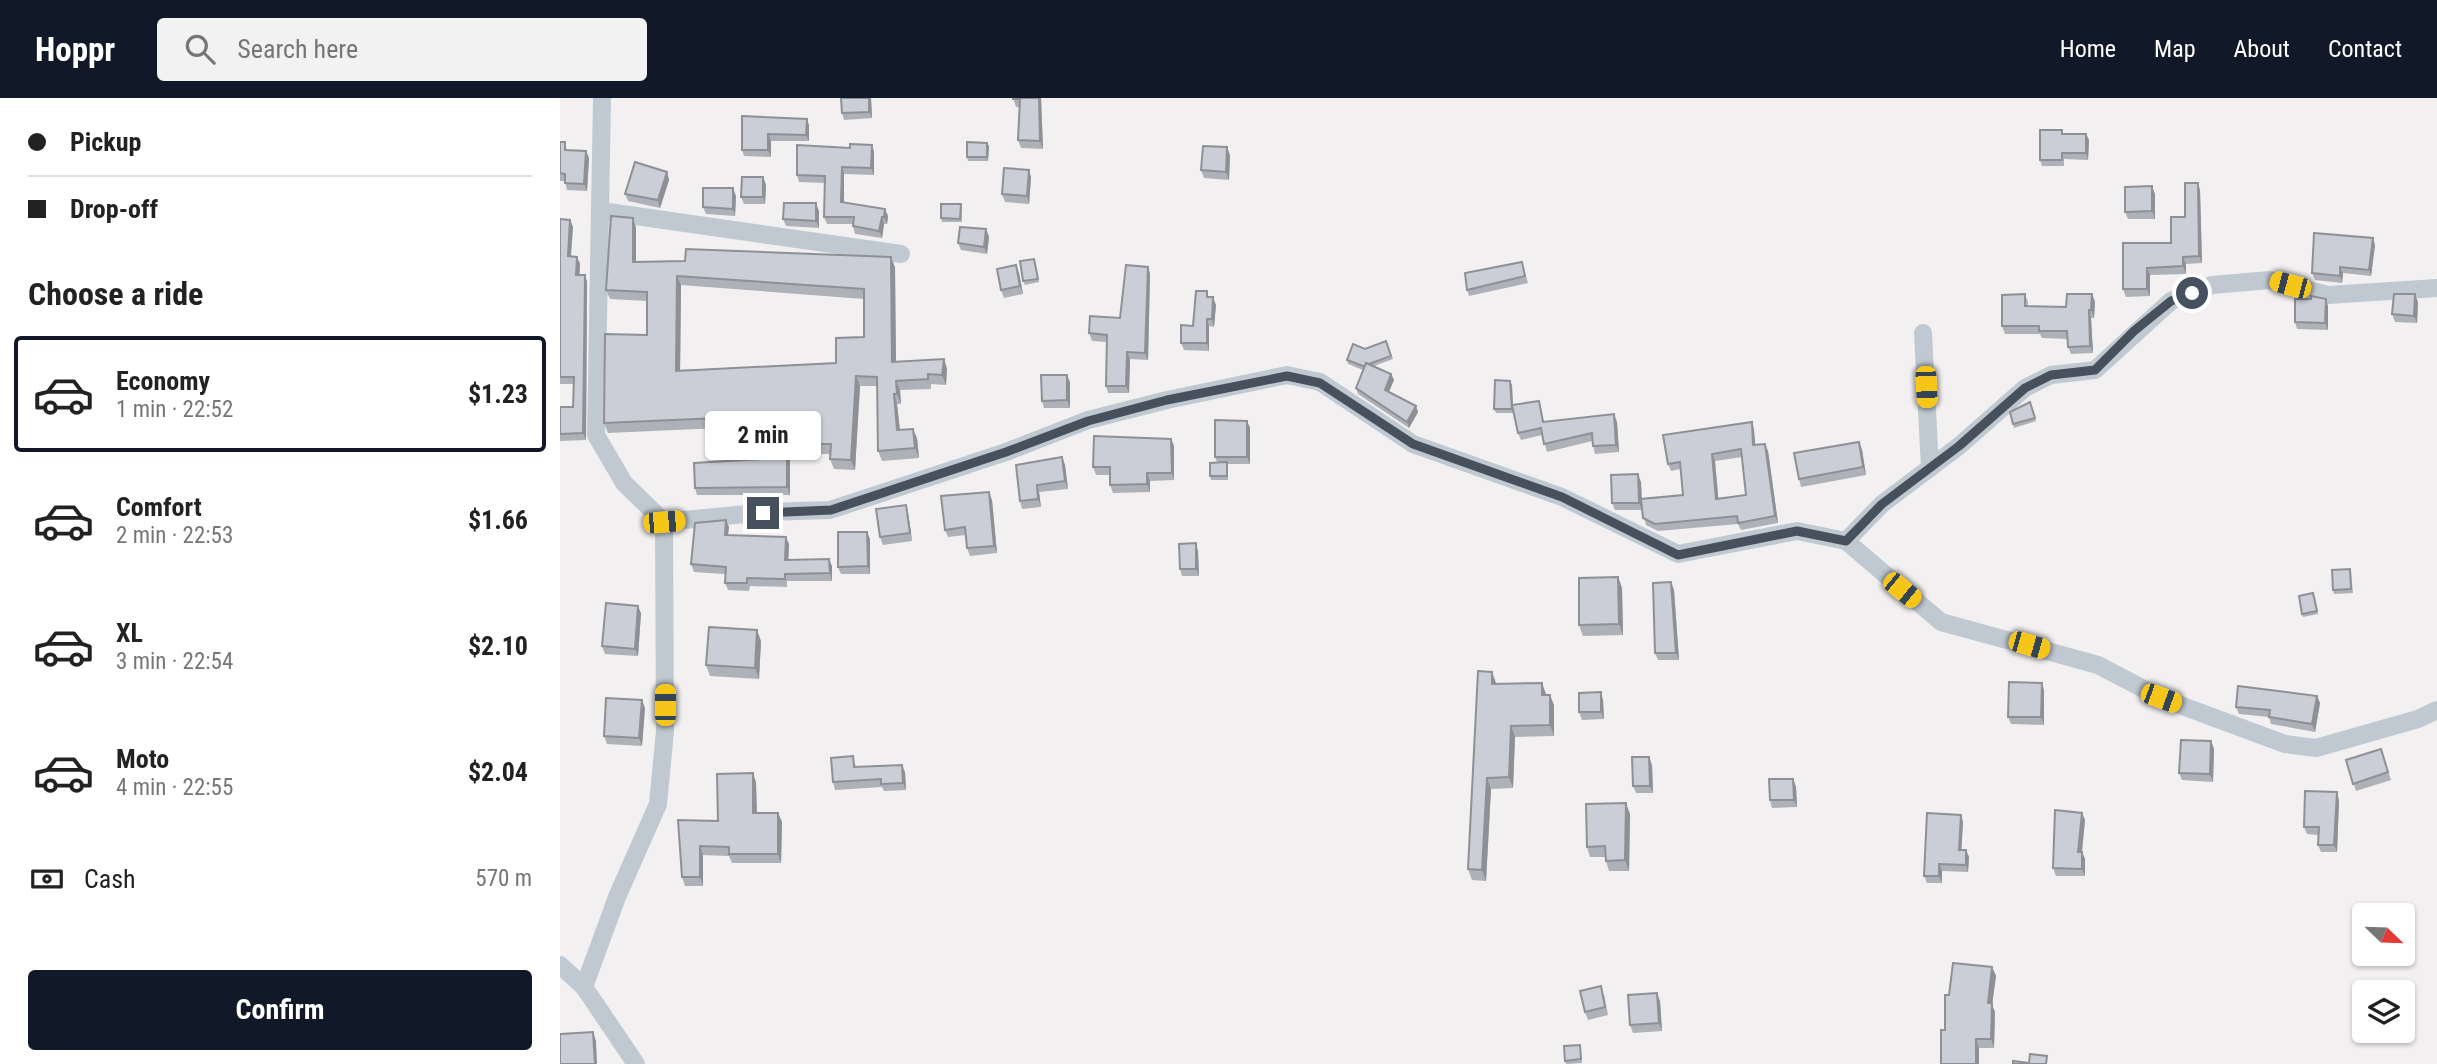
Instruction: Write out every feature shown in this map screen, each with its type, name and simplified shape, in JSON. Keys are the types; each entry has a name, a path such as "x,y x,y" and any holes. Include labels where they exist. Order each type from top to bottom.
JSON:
{"street":[{"path":"584,987 617,897 657,804 666,731 664,522 624,483 597,435 602,98"},
{"path":"601,211 901,254"},
{"path":"1846,541 1882,504 1930,468 2025,388 2051,375 2095,370 2134,331 2171,301 2212,285 2270,280 2328,295 2437,288"},
{"path":"1923,333 1930,468"},
{"path":"664,522 766,512 831,510 1006,452 1088,421 1167,400 1287,376 1320,383 1413,444 1562,497 1678,555 1797,531 1846,541 1941,622 2098,665 2145,691 2285,744 2316,748 2418,719 2437,710"},
{"path":"560,965 584,987 636,1064"}],"building":[{"path":"841,98 869,98 869,112 842,113"},
{"path":"1013,98 1039,98 1040,141 1018,140 1020,99"},
{"path":"742,116 807,119 806,135 768,134 768,150 742,150"},
{"path":"2040,130 2086,134 2086,153 2062,153 2062,160 2040,160"},
{"path":"560,142 565,142 565,150 586,151 584,184 565,183 565,174 560,173"},
{"path":"967,142 987,143 987,157 967,157"},
{"path":"850,144 872,145 871,168 842,167 841,202 885,209 879,231 853,226 854,217 824,217 825,176 797,175 797,145 850,148"},
{"path":"1203,146 1227,147 1226,172 1201,170"},
{"path":"635,162 667,172 658,200 625,194"},
{"path":"1004,168 1029,170 1027,196 1002,194"},
{"path":"742,177 763,177 763,197 741,197"},
{"path":"2185,183 2198,183 2199,256 2183,257 2183,266 2147,268 2147,289 2123,289 2123,243 2171,243 2171,217 2185,217"},
{"path":"2152,186 2152,211 2125,212 2125,187"},
{"path":"703,188 733,188 733,209 703,207"},
{"path":"784,203 816,203 816,221 783,219"},
{"path":"941,204 961,204 960,219 941,218"},
{"path":"611,216 633,218 633,262 685,261 686,249 891,257 892,362 944,359 942,375 928,374 928,379 896,381 897,394 894,394 897,430 913,429 915,448 878,451 877,377 856,376 851,460 830,459 831,444 810,444 810,414 604,423 605,334 647,335 647,292 606,290","holes":["677,276 864,289 864,337 836,338 836,363 676,371"]},
{"path":"560,219 570,220 568,256 577,257 576,275 585,275 583,433 560,434 560,407 573,407 574,377 560,377"},
{"path":"960,227 986,229 984,247 958,243"},
{"path":"2314,233 2373,238 2369,270 2340,267 2340,276 2312,273"},
{"path":"1034,259 1038,279 1023,281 1020,261"},
{"path":"1522,262 1525,276 1467,290 1465,273"},
{"path":"1016,265 1020,286 1001,290 997,269"},
{"path":"1126,265 1148,267 1145,353 1127,352 1126,386 1106,386 1107,335 1089,333 1090,316 1120,318"},
{"path":"1196,291 1207,291 1207,297 1213,297 1212,319 1207,319 1207,343 1181,343 1181,325 1193,326"},
{"path":"2025,294 2025,306 2066,307 2067,294 2092,294 2089,310 2090,346 2068,347 2067,331 2039,331 2039,326 2002,326 2002,295"},
{"path":"2394,294 2415,294 2414,316 2392,314"},
{"path":"2311,296 2326,299 2325,323 2295,322 2295,299 2311,299"},
{"path":"1386,341 1391,356 1366,363 1365,366 1347,360 1353,344 1365,349"},
{"path":"1366,363 1391,374 1385,390 1416,406 1407,422 1356,388"},
{"path":"1041,375 1067,375 1067,400 1042,401"},
{"path":"1495,380 1510,381 1512,409 1494,409"},
{"path":"1539,401 1543,422 1614,414 1616,445 1593,446 1592,433 1544,444 1541,428 1518,433 1512,405"},
{"path":"2030,402 2035,418 2013,424 2010,412"},
{"path":"1215,420 1247,421 1247,457 1215,457"},
{"path":"1752,422 1753,445 1765,444 1775,516 1738,523 1737,516 1655,524 1643,518 1641,499 1683,495 1680,462 1668,464 1663,435","holes":["1741,449 1746,495 1716,499 1712,454"]},
{"path":"1094,436 1171,439 1172,473 1147,473 1147,484 1110,485 1110,467 1093,467"},
{"path":"1859,442 1863,467 1799,479 1794,453"},
{"path":"761,450 787,450 787,487 695,488 694,463 761,459"},
{"path":"1062,457 1065,481 1037,485 1038,499 1020,501 1016,465"},
{"path":"1227,462 1227,476 1210,476 1210,463"},
{"path":"1638,474 1639,503 1612,503 1611,475"},
{"path":"989,492 994,546 967,548 965,527 945,530 941,496"},
{"path":"906,505 910,533 880,537 876,509"},
{"path":"726,520 725,535 786,537 785,560 829,559 830,573 785,574 785,579 747,578 747,583 725,583 726,567 691,564 695,523"},
{"path":"838,532 867,532 868,566 838,567"},
{"path":"1196,543 1196,569 1180,569 1179,544"},
{"path":"2350,569 2351,589 2333,590 2332,570"},
{"path":"1618,577 1619,624 1579,625 1579,578"},
{"path":"1671,582 1676,653 1655,653 1653,583"},
{"path":"2313,593 2317,611 2302,614 2299,596"},
{"path":"606,603 638,606 635,649 602,646"},
{"path":"709,627 757,630 755,668 706,665"},
{"path":"1478,671 1492,672 1492,684 1542,683 1542,695 1550,695 1550,725 1511,726 1509,777 1487,778 1482,870 1468,869"},
{"path":"2009,682 2042,683 2041,717 2008,717"},
{"path":"2238,686 2317,696 2312,724 2269,717 2270,710 2236,707"},
{"path":"1601,692 1601,712 1579,712 1579,693"},
{"path":"606,698 642,700 639,738 604,736"},
{"path":"2181,740 2211,741 2210,774 2179,773"},
{"path":"2381,749 2388,772 2353,784 2346,760"},
{"path":"853,756 854,767 902,765 903,783 881,784 881,779 833,782 831,758"},
{"path":"1632,757 1649,757 1650,786 1633,786"},
{"path":"753,773 753,813 778,813 778,854 729,854 729,847 700,846 700,877 682,877 678,820 718,821 717,774"},
{"path":"1769,779 1793,779 1794,800 1770,800"},
{"path":"2305,791 2337,792 2334,845 2318,845 2319,827 2304,827"},
{"path":"1626,803 1625,860 1606,861 1605,846 1587,847 1586,804"},
{"path":"2055,810 2082,813 2078,852 2082,852 2082,869 2053,868"},
{"path":"1927,813 1961,815 1959,850 1966,850 1966,865 1939,864 1939,876 1924,876"},
{"path":"1953,963 1992,967 1988,1003 1992,1003 1991,1039 1976,1039 1976,1064 1941,1064 1945,995 1949,995"},
{"path":"1601,986 1605,1007 1585,1012 1580,991"},
{"path":"1657,993 1659,1023 1630,1025 1628,995"},
{"path":"593,1032 595,1064 560,1064 560,1034"},
{"path":"1580,1045 1581,1059 1565,1061 1564,1046"},
{"path":"2030,1054 2047,1056 2046,1064 2013,1064 2013,1061 2029,1063"}],"route":[{"path":"763,513 831,510 943,474 1088,421 1167,400 1287,376 1320,383 1413,444 1562,497 1678,555 1797,531 1846,541 1882,504 1959,446 2025,388 2051,375 2095,370 2134,331 2171,301 2192,293"}]}
